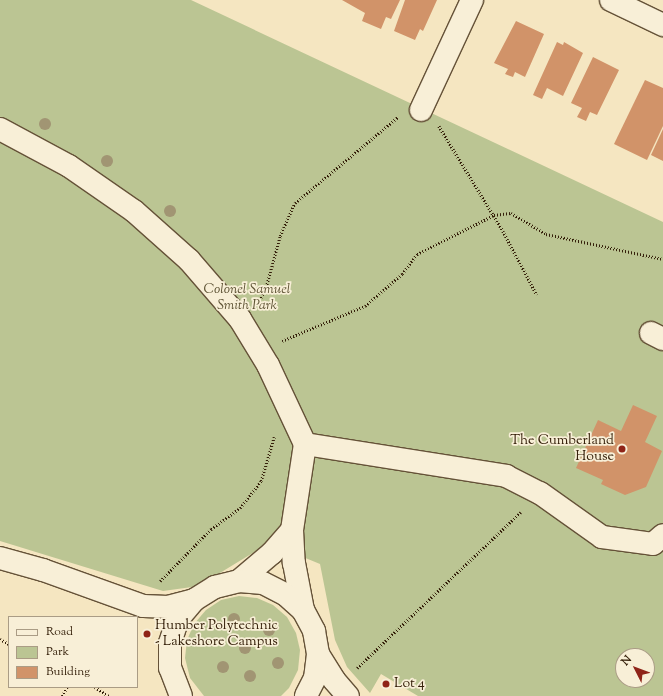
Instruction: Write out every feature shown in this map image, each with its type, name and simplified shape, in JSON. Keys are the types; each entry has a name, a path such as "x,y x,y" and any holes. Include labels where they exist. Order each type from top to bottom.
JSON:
{"street":[{"path":"421,110 472,0"},
{"path":"611,0 663,24"},
{"path":"0,129 69,166 134,211 189,260 240,318 260,351 292,414 305,444 292,530 294,563 303,610 314,631 318,654 315,678 306,696"},
{"path":"305,444 506,476 540,492 602,537 653,544 663,535"},
{"path":"239,581 272,553 292,530"},
{"path":"0,558 140,605 168,607 194,600 215,587 239,581 263,583 285,594 303,610"},
{"path":"181,696 170,668 170,643 178,619 194,600"},
{"path":"140,605 159,624 170,643"},
{"path":"318,654 344,691"}],"path":[{"path":"240,318 262,299 280,236 295,203 402,114 421,110 444,132 494,215 537,295"},
{"path":"260,351 365,306 402,274 417,254 494,215 511,213 546,234 663,259"},
{"path":"140,605 211,529 240,508 261,481 278,422 292,414"},
{"path":"344,691 540,492"},
{"path":"97,688 109,696"}],"green space":[{"name":"Colonel Samuel Smith Park","path":"0,0 191,0 663,222 663,696 418,696 381,674 370,693 347,667 335,640 320,564 269,543 210,579 192,587 163,591 0,541"},
{"path":"239,596 257,598 273,605 287,617 296,633 300,650 298,670 289,688 281,696 204,696 190,678 185,658 187,640 194,624 206,610 221,600"}],"building":[{"path":"342,0 400,0 391,19 386,17 381,29 362,21 365,13"},
{"path":"405,0 437,0 423,31 420,29 415,40 394,31"},
{"path":"516,21 544,34 525,77 515,72 513,77 505,74 508,69 494,63"},
{"path":"557,42 563,45 564,42 583,53 563,96 547,88 542,99 533,95"},
{"path":"593,57 619,70 597,115 590,112 586,121 577,117 582,108 571,103"},
{"path":"645,80 663,88 663,126 647,160 614,144"},
{"path":"663,129 663,161 651,155"},
{"name":"The Cumberland House","path":"633,405 657,416 645,442 662,451 646,487 625,495 601,484 603,480 576,468 598,420 621,431"}],"place":[{"name":"The Cumberland House","path":"622,449"},
{"name":"Humber Polytechnic - Lakeshore Campus","path":"147,634"},
{"name":"Lot 4","path":"386,684"}]}
